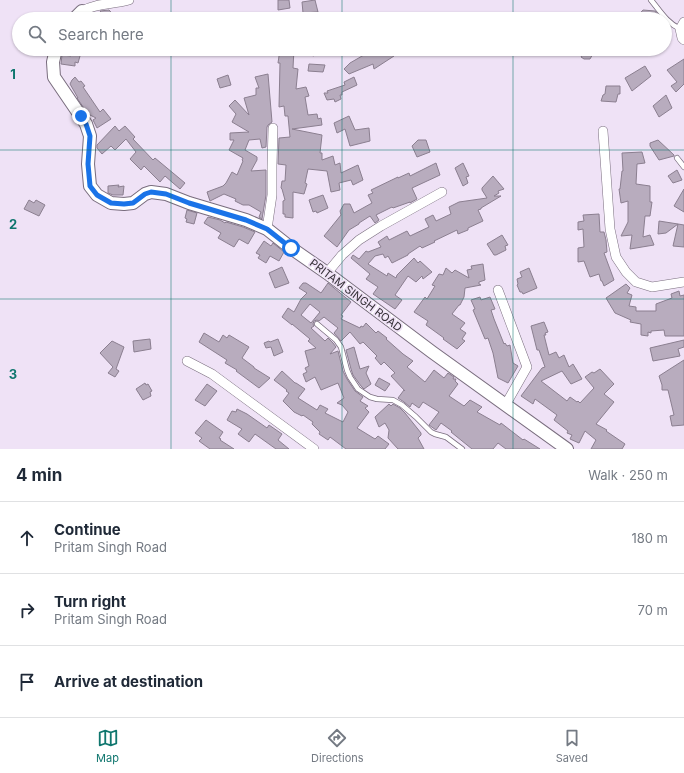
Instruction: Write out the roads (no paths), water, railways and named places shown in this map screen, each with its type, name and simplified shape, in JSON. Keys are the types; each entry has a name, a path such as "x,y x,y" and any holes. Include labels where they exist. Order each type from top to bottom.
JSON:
{"street":[{"path":"82,12 90,6 129,0"},
{"path":"682,26 682,38 684,40"},
{"name":"PRITAM SINGH ROAD","path":"54,56 53,62 54,77 62,91 86,124 90,136 88,164 90,186 97,195 111,203 124,204 133,203 145,194 151,192 166,194 189,203 246,220 267,229 291,248 327,272 432,352 567,449"},
{"path":"267,229 272,195 273,128"},
{"path":"603,131 610,229 616,257 626,272 636,282 652,287 684,282"},
{"path":"327,272 359,240 442,192"},
{"path":"498,290 527,367 506,404"},
{"path":"187,361 212,374 314,449"}],"lane":[{"path":"651,0 661,12"},
{"path":"672,25 674,27 682,26"},
{"path":"677,158 684,167"},
{"path":"317,324 336,340 340,346 346,370 358,389 370,397 377,399 389,399 402,405 431,432 446,436 462,449"}]}
